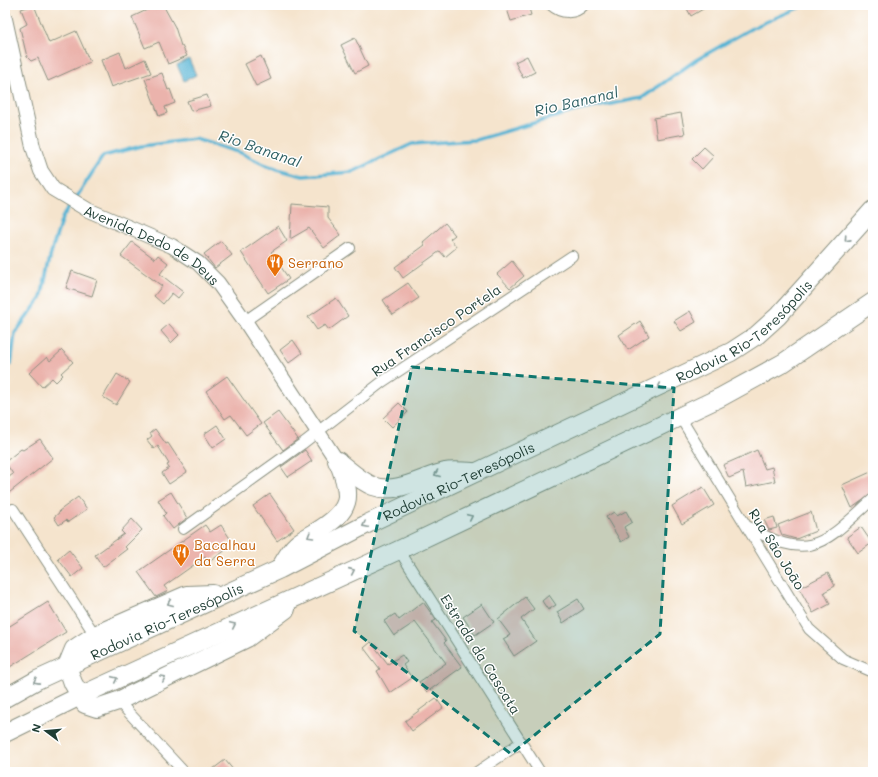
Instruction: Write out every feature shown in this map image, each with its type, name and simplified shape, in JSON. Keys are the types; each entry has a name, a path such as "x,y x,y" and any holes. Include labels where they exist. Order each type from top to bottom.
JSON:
{"highway":[{"name":"Rodovia Rio-Teresópolis","path":"5,698 37,680 222,594 280,569 369,522 698,369 731,352 756,335 778,316 873,210"},
{"path":"5,733 80,696 399,550 680,417 783,363 873,302"},
{"path":"337,461 360,479 373,486 386,489 420,481 446,471 476,472"},
{"path":"280,569 296,545 332,521 345,506 348,494 346,481 337,461"},
{"path":"222,594 187,595 95,635 74,649 67,666 85,704 97,708 118,700 247,638 312,589"}],"main road":[{"name":"Avenida Dedo de Deus","path":"5,19 33,147 41,172 53,189 88,210 172,246 198,263 218,283 245,321 337,461"}],"street":[{"path":"552,5 558,11 566,13 578,11 584,5"},
{"path":"245,321 350,248"},
{"name":"Rua Francisco Portela","path":"183,529 382,382 572,256"},
{"name":"Rua São João","path":"680,417 809,629 842,659 873,672"},
{"path":"745,525 767,538 786,545 805,546 820,543 836,532 873,499"},
{"path":"13,509 95,635"},
{"name":"Estrada da Cascata","path":"399,550 520,743 540,772"},
{"path":"118,700 184,772"},
{"path":"477,772 520,743"}],"highlighted area":[{"path":"412,367 674,388 660,634 511,754 354,631"}],"water":[{"path":"189,59 196,75 184,81 177,65"}],"building":[{"path":"34,5 49,43 76,31 90,62 48,81 38,58 31,61 27,57 20,28 27,24 21,9"},
{"path":"151,5 163,5 175,27 181,46 187,56 168,64 159,42 145,48 132,17 149,9"},
{"path":"521,5 528,5 531,15 511,21 507,9"},
{"path":"685,5 710,5 691,16"},
{"path":"355,38 368,66 355,73 341,45"},
{"path":"120,52 126,68 145,59 151,73 111,87 101,60"},
{"path":"261,56 271,79 256,86 245,64"},
{"path":"527,56 535,72 523,78 515,62"},
{"path":"162,73 168,90 170,89 175,103 165,107 167,113 159,116 145,79"},
{"path":"207,95 211,106 191,111 187,101"},
{"path":"681,113 685,134 657,139 654,118"},
{"path":"704,147 714,156 702,169 692,159"},
{"path":"292,204 328,207 328,218 341,235 324,248 309,228 290,239"},
{"path":"445,223 455,235 450,239 457,247 445,257 440,251 403,278 395,267 425,245 423,242"},
{"path":"278,226 287,241 271,252 289,279 268,293 241,252"},
{"path":"221,241 232,255 215,268 204,254"},
{"path":"132,242 155,259 158,255 168,263 160,274 183,292 178,298 172,293 163,304 154,296 162,286 121,256"},
{"path":"512,261 524,276 510,288 497,274"},
{"path":"72,271 97,280 92,296 66,288"},
{"path":"408,283 419,298 393,315 383,300"},
{"path":"336,298 348,316 329,330 325,325 317,330 308,317"},
{"path":"690,311 696,322 681,331 674,321"},
{"path":"640,321 649,336 628,350 619,335"},
{"path":"169,324 179,335 171,343 161,331"},
{"path":"293,340 302,353 289,363 280,350"},
{"path":"62,350 73,362 61,373 63,375 56,382 52,378 42,387 29,373 47,357 50,361"},
{"path":"117,374 130,382 116,405 103,397"},
{"path":"227,376 261,424 246,435 231,415 225,419 206,391"},
{"path":"399,403 408,412 392,427 383,418"},
{"path":"278,412 298,439 283,450 263,423"},
{"path":"217,425 226,439 213,448 204,434"},
{"path":"155,429 166,444 168,443 187,472 169,484 162,473 169,468 167,465 169,464 158,446 154,449 147,440 152,436 150,433"},
{"path":"40,439 53,458 5,496 5,480 13,474 5,462 21,449 23,450"},
{"path":"305,450 312,461 288,477 281,467"},
{"path":"757,450 765,469 772,467 775,481 746,487 743,472 729,478 723,465"},
{"path":"873,471 873,493 852,508 842,485"},
{"path":"703,487 714,505 682,524 672,506"},
{"path":"171,492 187,518 173,529 163,516 166,513 158,500"},
{"path":"270,494 294,529 277,541 253,506"},
{"path":"78,497 87,509 68,522 66,520 59,525 54,517 60,512 59,511"},
{"path":"626,511 632,522 624,527 629,537 621,542 606,517 614,512 617,516"},
{"path":"811,512 816,531 796,539 782,535 778,525"},
{"path":"774,517 777,528 769,530 764,520"},
{"path":"132,519 142,530 125,547 127,549 103,567 95,555 124,534 121,531"},
{"path":"205,525 210,532 221,525 231,540 223,546 226,550 209,562 205,557 164,586 168,591 156,597 138,572"},
{"path":"861,527 872,543 858,553 847,537"},
{"path":"69,550 83,568 72,577 58,559"},
{"path":"828,573 835,586 824,592 830,604 813,613 799,588"},
{"path":"549,595 556,605 548,610 542,601"},
{"path":"525,597 534,609 521,619 536,641 514,656 503,639 510,635 498,619"},
{"path":"578,599 584,609 563,623 557,612"},
{"path":"48,602 66,632 5,670 5,629"},
{"path":"423,602 436,620 432,622 446,641 444,643 462,667 427,692 419,682 446,663 415,622 394,636 384,621 395,614 399,620"},
{"path":"482,604 494,622 475,635 463,617"},
{"path":"371,642 388,664 402,655 407,662 403,665 412,678 390,693 377,671 380,669 364,648"},
{"path":"436,698 443,708 412,731 405,721"},
{"path":"225,760 235,772 209,772"}],"waterway":[{"name":"Rio Bananal","path":"76,198 103,156 142,146 195,139 241,153 269,167 303,176 352,172 412,144 476,140 575,111 642,98 696,60 752,28 805,5"},
{"name":"Rio Bananal","path":"5,368 11,364 15,333 41,298 51,253 62,218 72,203"}],"place":[{"name":"Serrano","path":"275,277"},
{"name":"Bacalhau da Serra","path":"181,567"}]}
